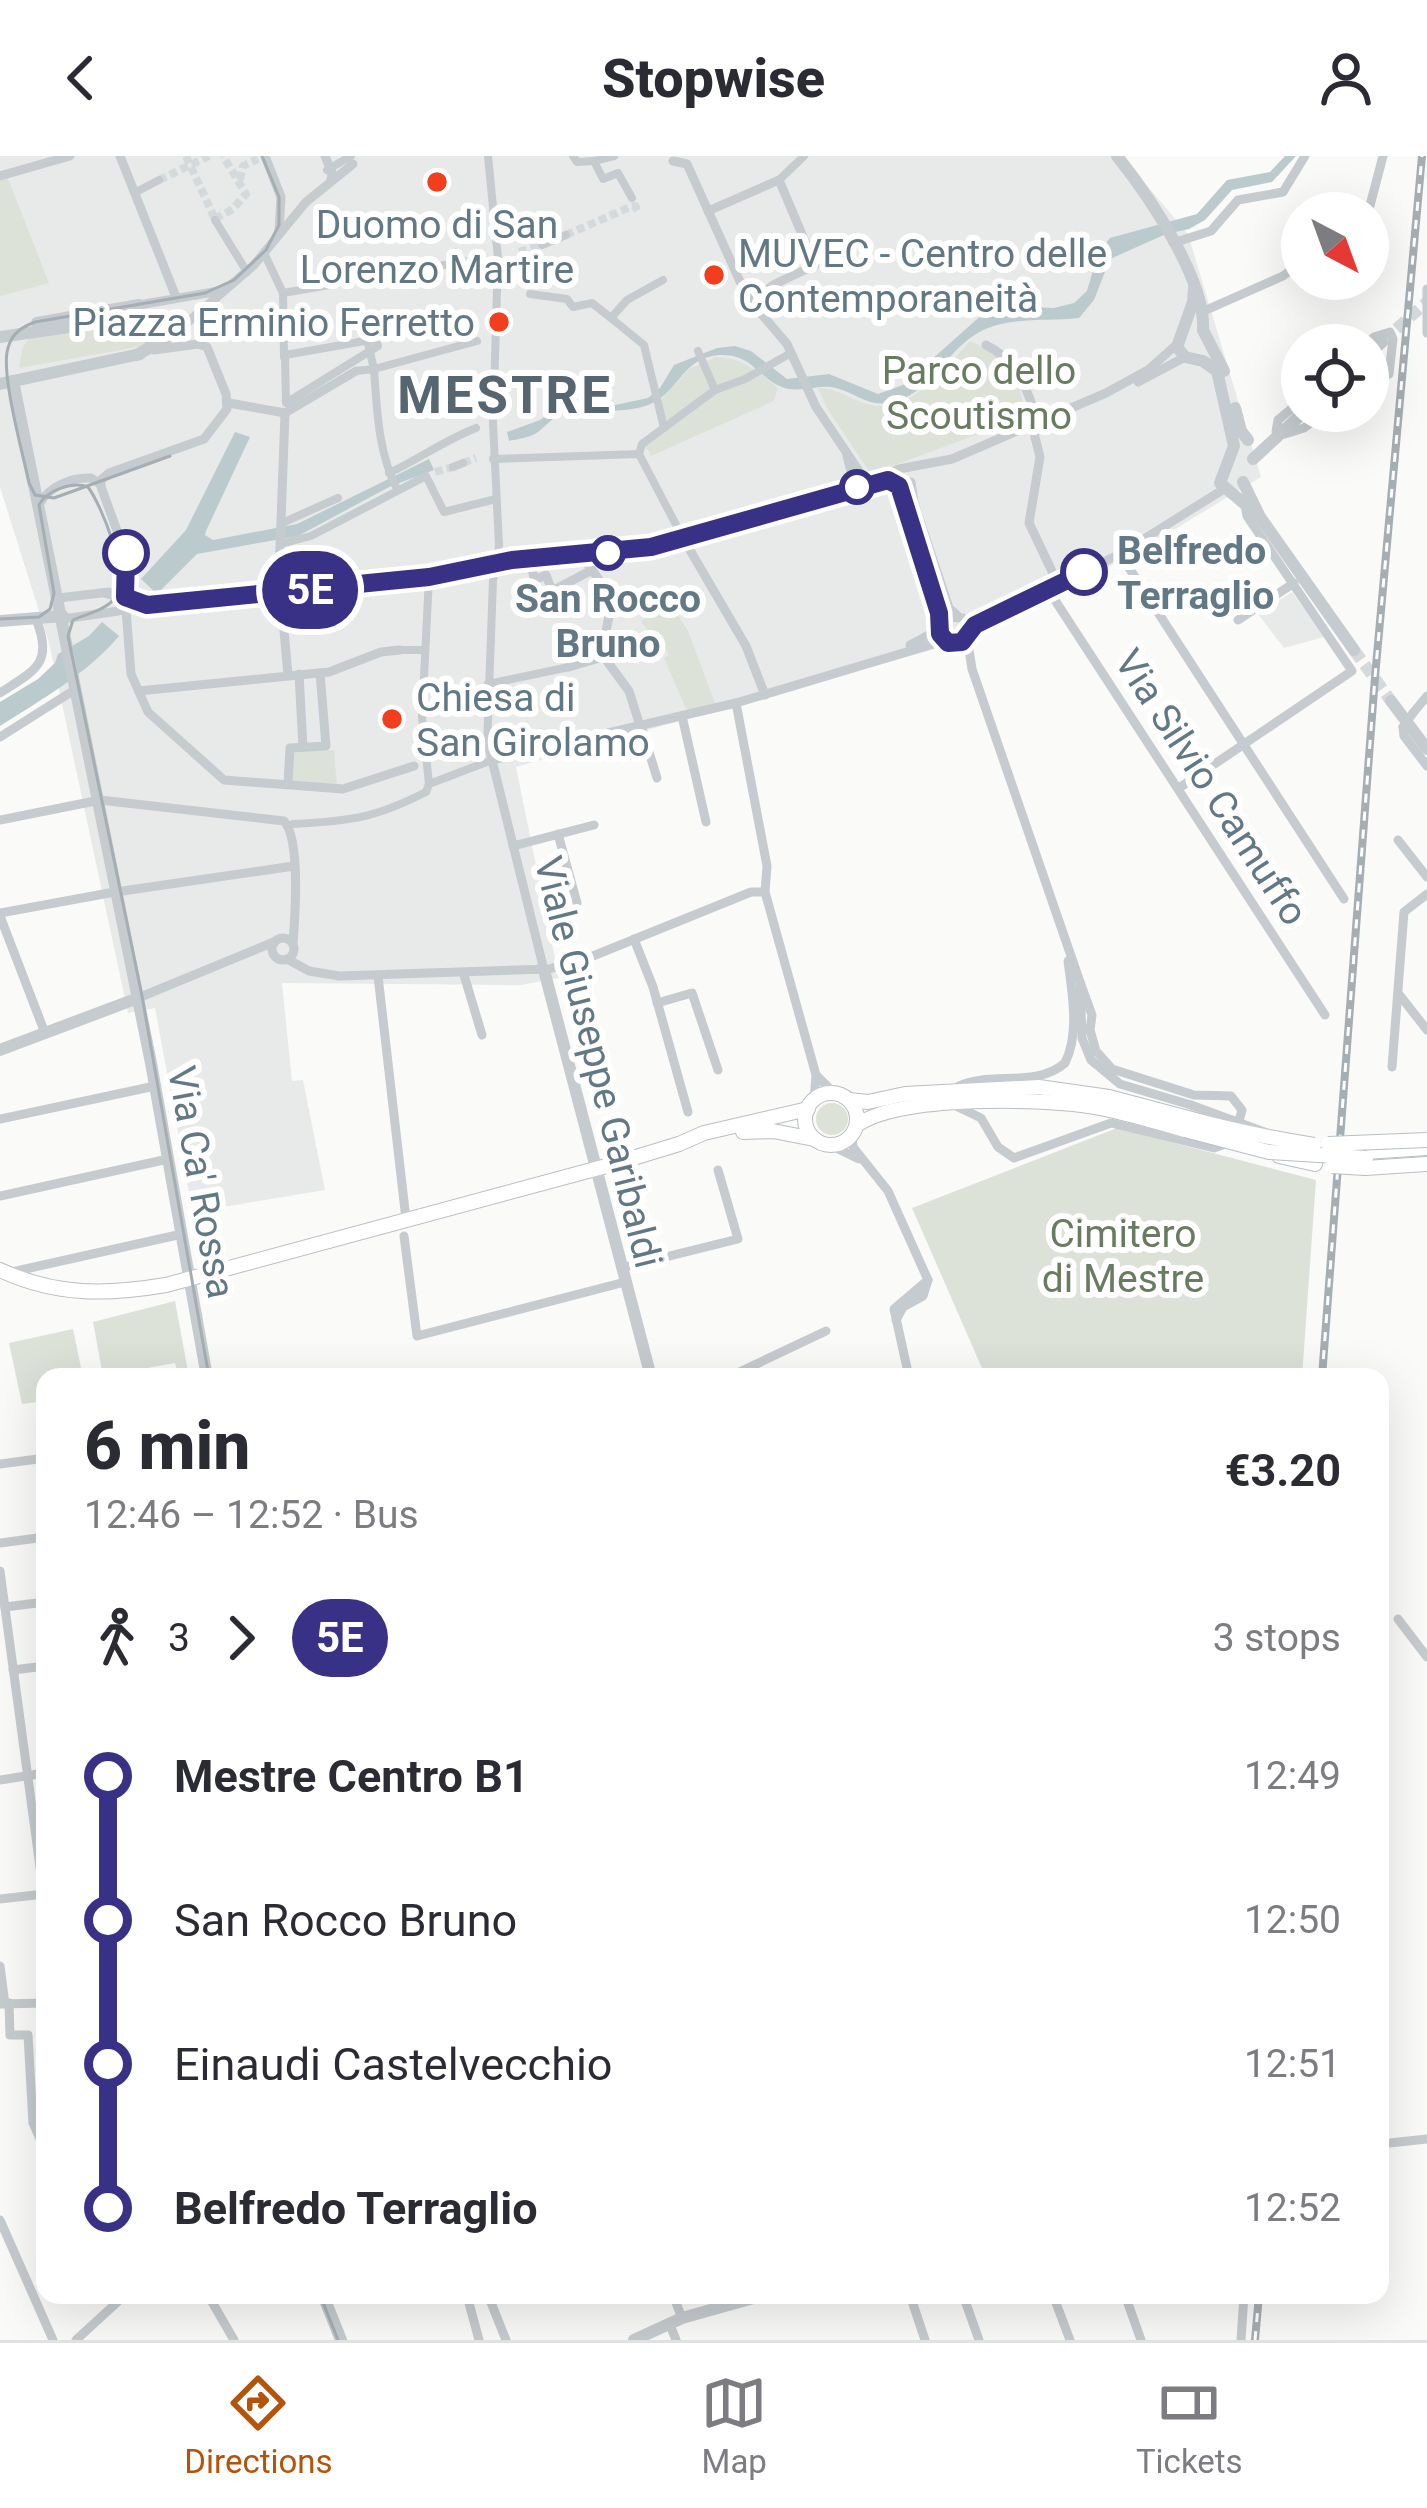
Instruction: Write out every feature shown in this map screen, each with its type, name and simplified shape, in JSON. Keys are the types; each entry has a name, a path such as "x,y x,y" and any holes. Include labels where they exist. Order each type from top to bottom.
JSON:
{"main road":[{"path":"679,1144 704,1132 841,1097 868,1102 905,1094 1072,1103 1188,1118 1252,1136 1272,1136 1316,1152 1427,1164"},
{"path":"841,1097 856,1111 855,1130"},
{"path":"3,1272 39,1286 101,1294 189,1280 679,1144 759,1131 814,1138 830,1145 878,1113 951,1098"},
{"path":"811,1105 806,1125 814,1138"},
{"path":"1188,1118 1292,1160 1366,1159 1427,1147"},
{"path":"1269,1153 1427,1147"},
{"path":"1316,1152 1366,1159"}],"street":[{"path":"0,176 70,156"},
{"path":"120,156 160,255"},
{"path":"120,156 176,298"},
{"path":"326,156 342,165"},
{"path":"487,763 494,564 500,546 492,461 498,258 488,156"},
{"path":"573,156 577,162 614,156"},
{"path":"708,211 778,180 804,156"},
{"path":"0,621 429,577 531,558 684,540 864,484 910,476 952,459 1127,383 1186,347 1206,352 1204,311 1173,243 1118,156"},
{"path":"1173,243 1211,231 1238,200 1283,192 1305,156"},
{"path":"1373,192 1383,156"},
{"path":"263,157 282,202 277,237"},
{"path":"594,160 603,179 618,173 632,198"},
{"path":"673,161 687,164 751,304 791,353 813,400 847,456 858,465 864,484"},
{"path":"156,349 265,255 342,165"},
{"path":"327,184 342,165"},
{"path":"136,192 159,180"},
{"path":"751,304 773,285 815,265 778,180"},
{"path":"282,202 314,194"},
{"path":"215,220 247,272"},
{"path":"542,245 566,235"},
{"path":"265,255 283,293 280,594 303,747"},
{"path":"283,293 462,262"},
{"path":"166,270 176,298"},
{"path":"1204,311 1281,277"},
{"path":"611,318 627,300 663,280"},
{"path":"0,332 207,295 230,286"},
{"path":"1186,347 1194,289"},
{"path":"1427,289 1427,333"},
{"path":"530,294 568,299 573,308 592,303 644,345 664,428"},
{"path":"0,332 144,316 153,324 155,338 137,355"},
{"path":"20,333 50,321"},
{"path":"364,327 374,369 375,412 393,481"},
{"path":"429,784 487,763 736,703 895,654 947,642 958,644 968,634 1227,491 1239,490 1256,450 1239,428 1226,377 1206,336 1193,327 1186,347"},
{"path":"1389,332 1393,339 1389,374"},
{"path":"229,403 285,413 356,370 477,341"},
{"name":"Via Silvio Camuffo","path":"986,345 1014,364 1035,423 1040,457 1029,523 1054,588 1325,1015"},
{"path":"369,346 286,403 285,356 369,346"},
{"path":"7,383 156,349 207,347 229,403 224,416 204,439 101,480 127,558 131,674 148,712 224,780 343,789 426,760"},
{"path":"1186,347 1218,373 1234,446 1220,478 1227,491 1259,517"},
{"path":"698,351 715,390"},
{"path":"765,695 746,646 639,454 642,444 715,390 791,353"},
{"name":"Via Ca' Rossa","path":"7,383 40,502 205,1368"},
{"path":"280,534 311,536 450,438 476,428"},
{"path":"1234,446 1281,431"},
{"path":"1253,459 1281,432"},
{"path":"492,461 639,454"},
{"path":"972,671 947,642 941,626 896,480 902,468 910,476 914,503 948,604 965,621 972,671 1092,1015 1092,1040 1102,1060 1121,1074 1194,1095 1231,1096 1242,1114 1233,1142 1214,1148 1111,1123 1014,1158 998,1147 982,1118 951,1098 975,1081 1042,1076 1065,1063 1074,1010 1066,944"},
{"path":"393,481 415,481 431,474 444,512 496,499"},
{"path":"40,502 54,488 78,478 93,478 102,489"},
{"path":"33,480 40,488 54,488"},
{"path":"1243,482 1259,517 1354,650"},
{"path":"280,534 338,498"},
{"path":"1179,788 1349,676 1352,667 1247,516 1245,505"},
{"path":"1120,554 1344,898"},
{"path":"580,555 614,605 602,641 603,657 629,691 657,778"},
{"path":"531,558 534,580 546,575 552,592 592,570"},
{"path":"0,820 98,800 291,824 349,821 382,814 426,792 422,717 429,577"},
{"path":"1238,620 1294,584"},
{"path":"58,598 125,592 151,606"},
{"path":"895,654 948,617 958,616"},
{"path":"0,693 41,661 45,644 36,620"},
{"path":"139,691 320,673 381,652 425,650"},
{"path":"488,684 603,657"},
{"path":"288,784 290,748 326,746 320,673"},
{"path":"0,737 76,689"},
{"path":"1427,696 1403,727 1404,736 1427,766"},
{"path":"1391,701 1427,749"},
{"path":"736,703 766,866 765,892 816,1075 811,1105"},
{"path":"682,716 706,822"},
{"name":"Viale Giuseppe Garibaldi","path":"487,763 513,846 649,1368"},
{"path":"288,953 294,866 291,824"},
{"path":"513,846 594,825"},
{"path":"558,835 577,903"},
{"path":"1398,840 1427,877"},
{"path":"45,1033 0,914 294,866"},
{"path":"293,907 289,924 272,949 326,975 464,975 544,970 588,958 751,892 765,892"},
{"path":"1392,1067 1404,912 1427,894"},
{"path":"0,1050 276,940 288,939 288,953"},
{"path":"634,939 688,1112"},
{"path":"232,961 288,953"},
{"path":"464,975 482,1035"},
{"path":"378,976 406,1219"},
{"path":"1080,982 1082,1038 1097,1070 1188,1118"},
{"path":"657,1003 692,993 718,1070"},
{"path":"1398,994 1427,1030"},
{"path":"816,1075 841,1097"},
{"path":"0,1119 155,1086"},
{"path":"855,1130 854,1147 888,1191 928,1280 895,1309 907,1368"},
{"path":"830,1145 864,1162"},
{"path":"0,1196 168,1159"},
{"path":"404,1237 417,1336 738,1239 718,1170"},
{"path":"3,1272 182,1234"},
{"path":"748,1368 826,1331"},
{"path":"0,1464 36,1459"},
{"path":"0,1543 36,1538"},
{"path":"0,1571 36,1838"},
{"path":"5,1607 36,1603"},
{"path":"1399,1619 1427,1657"},
{"path":"13,1670 36,1667"},
{"path":"0,1780 36,1774"},
{"path":"0,1899 36,1895"},
{"path":"0,1966 10,2035 28,2035 36,2130"},
{"path":"5,2004 36,2002"},
{"path":"1389,2143 1427,2139"},
{"path":"0,2220 36,2302"},
{"path":"37,2304 53,2340"},
{"path":"79,2339 108,2304"},
{"path":"213,2304 234,2340"},
{"path":"327,2304 341,2340"},
{"path":"469,2304 479,2340"},
{"path":"492,2304 506,2340"},
{"path":"674,2304 676,2340"},
{"path":"634,2340 735,2304"},
{"path":"913,2304 925,2340"},
{"path":"966,2304 979,2340"},
{"path":"1056,2304 1070,2340"},
{"path":"1128,2304 1141,2340"},
{"path":"1241,2340 1243,2304"}],"shaded area":[{"path":"0,156 1122,156 1188,234 1261,477 1034,607 935,649 516,767 559,978 521,985 282,983 292,1081 303,1080 325,1190 198,1211 189,1192 155,1008 128,1013 49,643 0,487"},
{"path":"1285,156 1296,156 1272,182 1232,190 1205,220 1110,259 1094,300 1079,318 1010,322 985,329 902,399 881,403 829,387 788,389 739,358 719,355 692,365 662,397 640,408 564,414 535,434 509,441 507,432 540,420 556,408 648,398 674,365 717,348 751,351 787,379 829,374 878,394 903,385 985,312 1074,303 1087,291 1098,253 1110,238 1197,214 1227,180 1270,172"},
{"path":"235,432 250,437 206,531 213,540 297,524 429,459 434,470 391,486 298,536 197,554 157,594 141,579 186,530"},
{"path":"1292,592 1324,637 1284,648 1258,614"},
{"path":"102,622 119,636 106,650 0,726 0,702 38,679 58,654 89,636"}],"green space":[{"path":"7,176 49,283 0,296 0,178"},
{"path":"137,319 149,326 151,338 143,346 19,368 23,346 33,335"},
{"name":"Parco dello Scoutismo","path":"970,341 1012,368 1027,416 871,474 818,388 871,405 900,402 927,386"},
{"path":"716,357 742,363 763,376 778,388 774,401 651,456 645,445 666,429 659,402 689,369"},
{"path":"669,602 688,631 716,706 688,713 664,658 669,655 664,646 658,648 641,621"},
{"path":"334,750 337,786 293,783 293,752"},
{"path":"832,1103 843,1108 848,1119 843,1130 832,1135 821,1130 816,1119 821,1108"},
{"name":"Cimitero di Mestre","path":"1117,1128 1316,1180 1303,1368 982,1368 912,1208"},
{"path":"175,1301 187,1368 176,1368 175,1363 102,1368 93,1322"},
{"path":"73,1329 81,1368 36,1368 36,1402 22,1404 9,1343"}],"tunnel":[{"path":"186,156 215,219"},
{"path":"159,180 209,156"},
{"path":"215,219 246,194 223,156"},
{"path":"240,180 243,166 258,159"},
{"path":"566,235 630,207 638,211"},
{"path":"519,252 542,245"},
{"path":"462,262 479,259"},
{"path":"1389,336 1427,302"},
{"path":"463,463 476,458"},
{"path":"435,472 453,467"},
{"path":"1354,650 1391,701"}],"tram line":[{"path":"170,456 54,498 35,495 10,394 8,348 18,331 35,322 205,293 234,280 266,250 279,225 279,197 262,156"},
{"path":"0,619 39,617 50,609 54,593 39,505 61,488 88,487 113,541 119,587 107,606 73,620 68,636 142,996 207,1368"},
{"path":"324,2304 338,2340"}],"railway":[{"path":"1323,1368 1375,677 1422,156"},
{"path":"1255,2340 1258,2304"}],"bus line":[{"name":"5E","path":"126,553 125,597 151,606 287,593 429,577 512,560 651,547 888,480 899,486 939,613 940,634 948,643 962,642 975,625 1084,572"}],"place":[{"name":"Duomo di San Lorenzo Martire","path":"437,182"},
{"name":"MUVEC - Centro delle Contemporaneità","path":"714,275"},
{"name":"Piazza Erminio Ferretto","path":"499,322"},
{"name":"San Rocco Bruno","path":"608,553"},
{"name":"Belfredo Terraglio","path":"1084,572"},
{"name":"Chiesa di San Girolamo","path":"392,719"}],"district":[{"name":"MESTRE","path":"505,395"}]}
